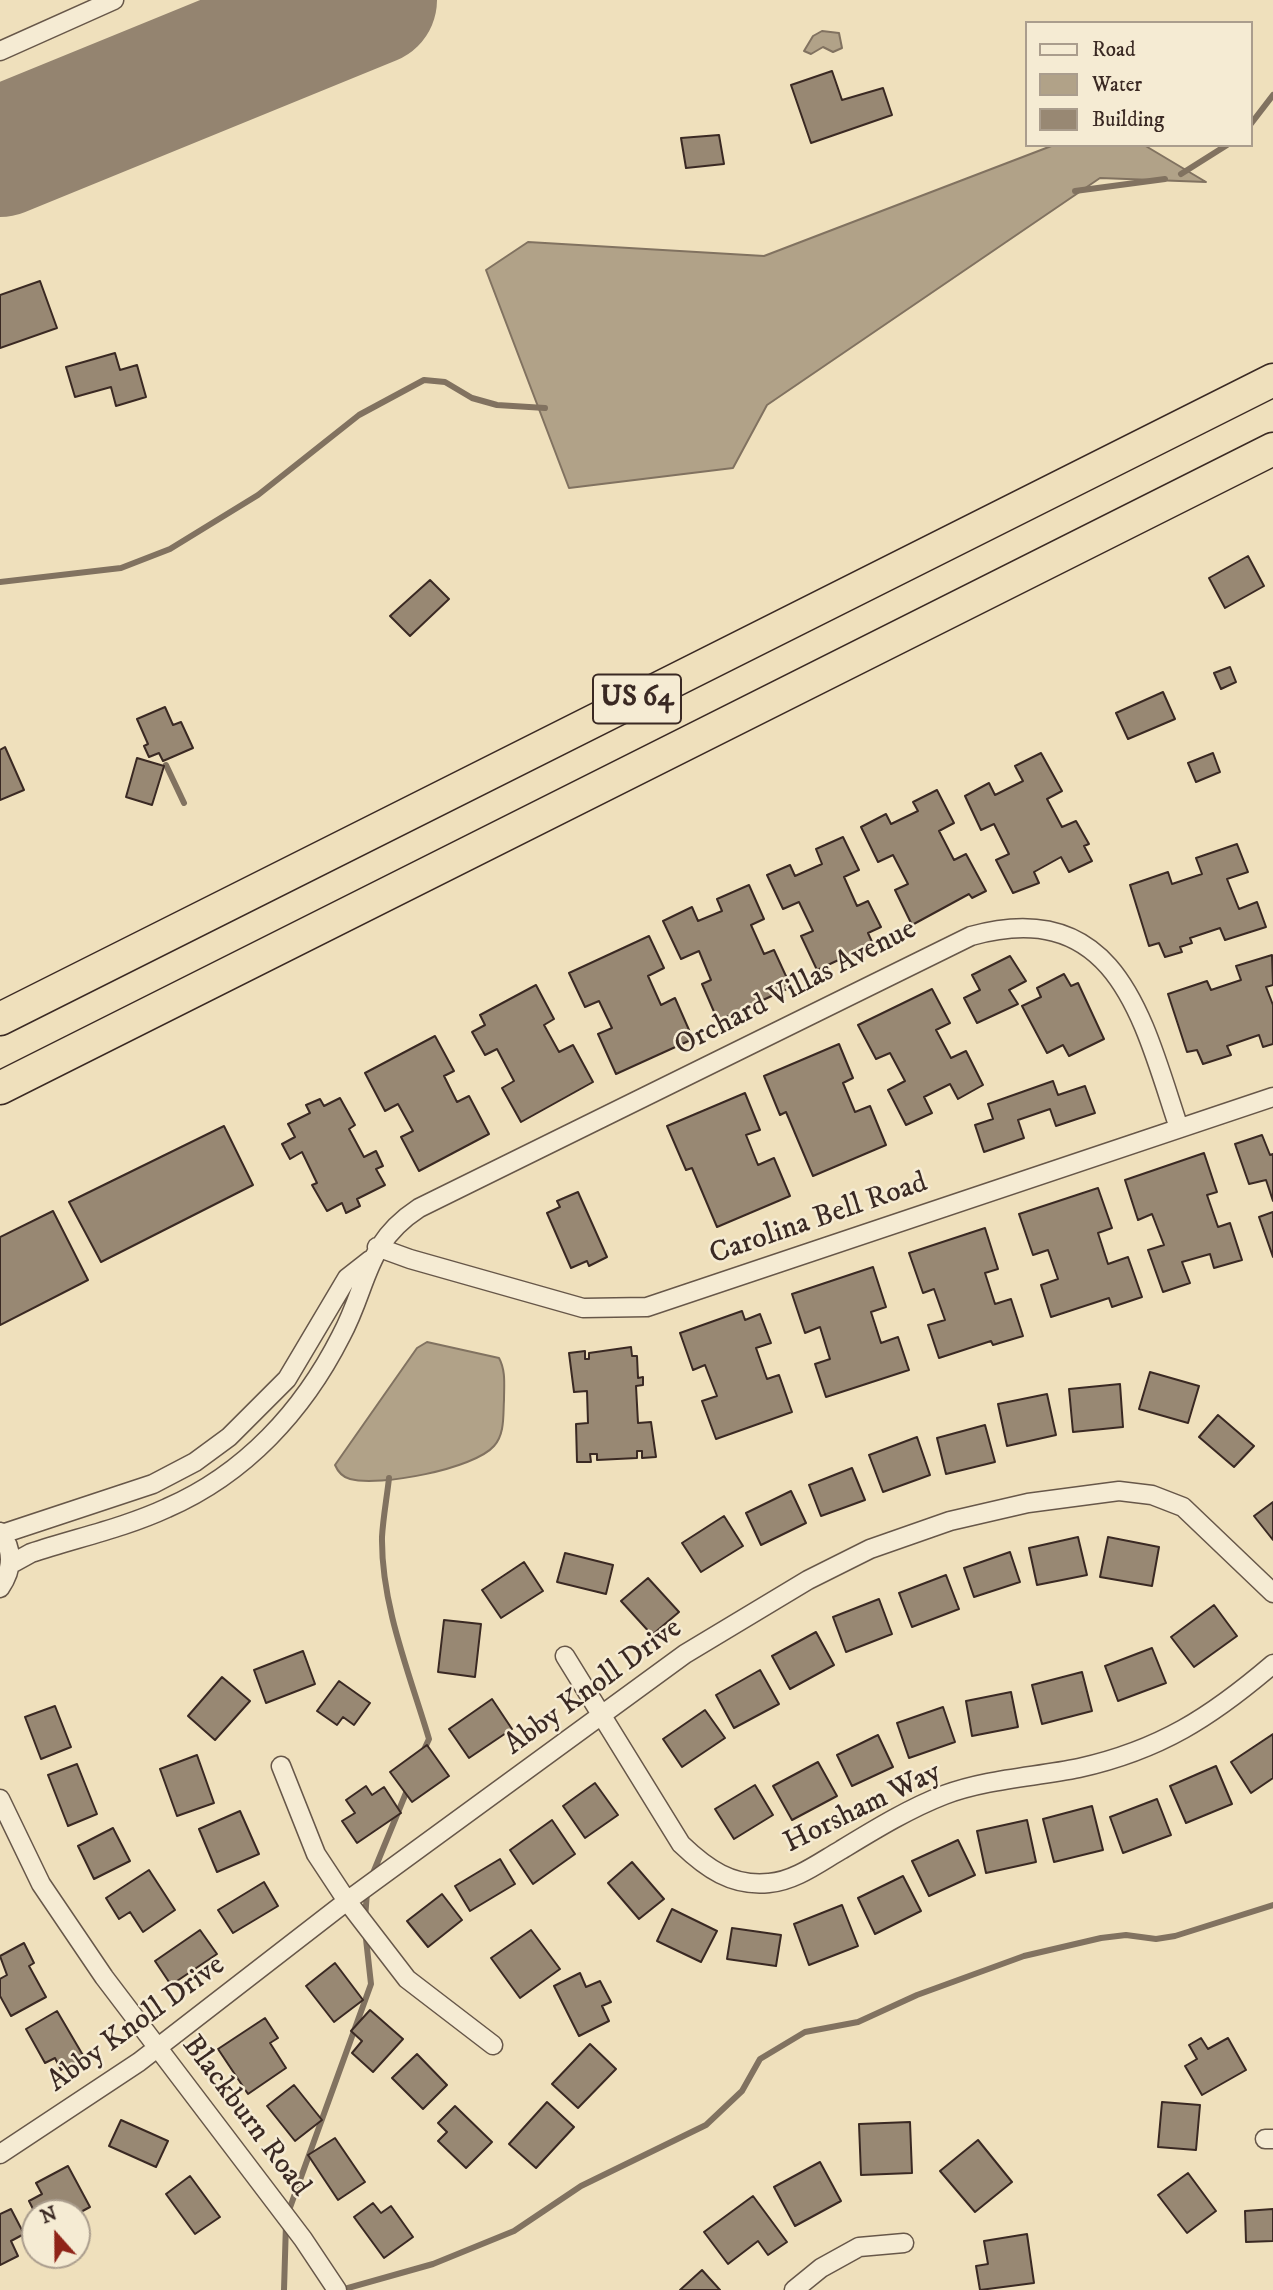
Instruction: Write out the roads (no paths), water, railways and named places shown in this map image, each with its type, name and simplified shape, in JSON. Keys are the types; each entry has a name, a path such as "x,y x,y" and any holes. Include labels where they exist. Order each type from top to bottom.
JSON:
{"highway":[{"name":"US 64","path":"0,1019 1273,380"},
{"name":"US 64","path":"0,1088 1273,449"},
{"path":"0,1112 310,948 456,858"}],"street":[{"path":"0,51 114,0"},
{"name":"Orchard Villas Avenue","path":"1,1533 153,1484 195,1462 257,1412 287,1380 346,1279 374,1253 406,1216 947,945 993,930 1038,929 1072,939 1105,961 1116,973 1139,1012 1179,1128"},
{"name":"Carolina Bell Road","path":"374,1253 410,1259 583,1308 647,1307 1273,1097"},
{"name":"Orchard Villas Avenue","path":"11,1564 31,1553 128,1523 189,1497 239,1465 278,1430 308,1394 354,1312 374,1253"},
{"path":"257,1412 278,1430"},
{"name":"Abby Knoll Drive","path":"0,2154 91,2096 158,2048 347,1901 685,1654 808,1580 870,1549 950,1521 1028,1503 1118,1491 1152,1494 1183,1507 1273,1593"},
{"path":"0,1588 11,1564 10,1549 1,1533"},
{"name":"Horsham Way","path":"565,1656 681,1844 706,1868 737,1881 770,1883 802,1872 880,1827 945,1795 1079,1768 1176,1735 1223,1707 1273,1664"},
{"path":"281,1766 316,1854 347,1901 407,1979 493,2045"},
{"name":"Blackburn Road","path":"0,1799 41,1884 104,1977 303,2239 337,2290"},
{"path":"794,2290 821,2268 859,2247 904,2243"}],"water":[{"path":"822,31 839,33 842,48 833,52 823,47 811,54 804,51 813,36"},
{"path":"1049,147 1147,147 1206,182 1100,178 767,405 733,468 569,488 486,270 528,242 764,256"},
{"path":"427,1342 499,1358 504,1373 504,1389 503,1424 498,1441 483,1454 447,1469 382,1480 364,1481 345,1477 335,1465 417,1348"}],"waterway":[{"path":"1252,122 1273,95"},
{"path":"1181,174 1224,147"},
{"path":"1075,191 1165,179"},
{"path":"0,582 121,568 170,549 258,495 359,415 424,380 445,382 472,398 497,405 545,408"},
{"path":"166,765 184,803"},
{"path":"389,1478 382,1537 386,1588 398,1639 429,1739 423,1752"},
{"path":"371,1878 408,1788"},
{"path":"365,1919 367,1892"},
{"path":"341,2290 433,2264 514,2231 581,2186 706,2125 742,2091 760,2059 805,2032 858,2022 917,1995 1024,1956 1101,1938 1126,1935 1156,1939 1175,1936 1273,1905"},
{"path":"288,2213 371,1984 365,1930"},
{"path":"284,2290 286,2223"}]}
